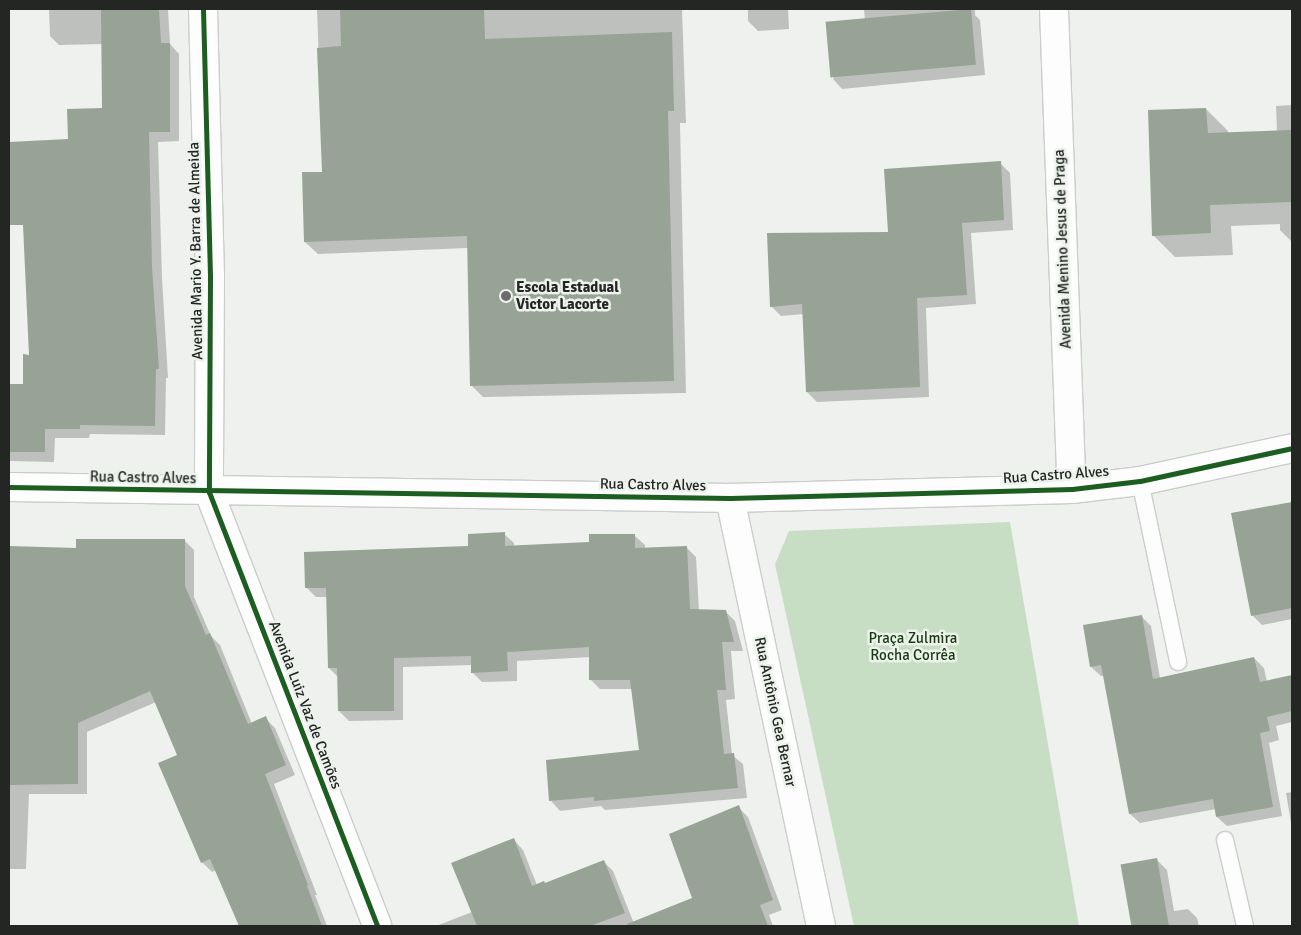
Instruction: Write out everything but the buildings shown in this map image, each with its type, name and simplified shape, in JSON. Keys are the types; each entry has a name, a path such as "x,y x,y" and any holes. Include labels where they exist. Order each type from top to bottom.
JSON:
{"street":[{"name":"Avenida Mario Y. Barra de Almeida","path":"203,9 210,277 209,492"},
{"name":"Avenida Menino Jesus de Praga","path":"1054,9 1072,489"},
{"name":"Rua Castro Alves","path":"9,488 730,498 1072,489 1140,481 1292,448"},
{"name":"Avenida Luiz Vaz de Camões","path":"209,492 377,926"},
{"name":"Rua Antônio Gea Bernar","path":"730,498 821,926"}],"lane":[{"path":"1140,481 1178,662"},
{"path":"1225,840 1244,926"}],"green space":[{"name":"Praça Zulmira Rocha Corrêa","path":"1010,522 1079,926 854,926 775,564 789,531"}],"cycle path":[{"path":"203,9 210,277 209,492 377,926"},
{"path":"9,487 730,498 1072,489 1140,481 1292,448"}],"place":[{"name":"Escola Estadual Victor Lacorte","path":"506,296"}]}
